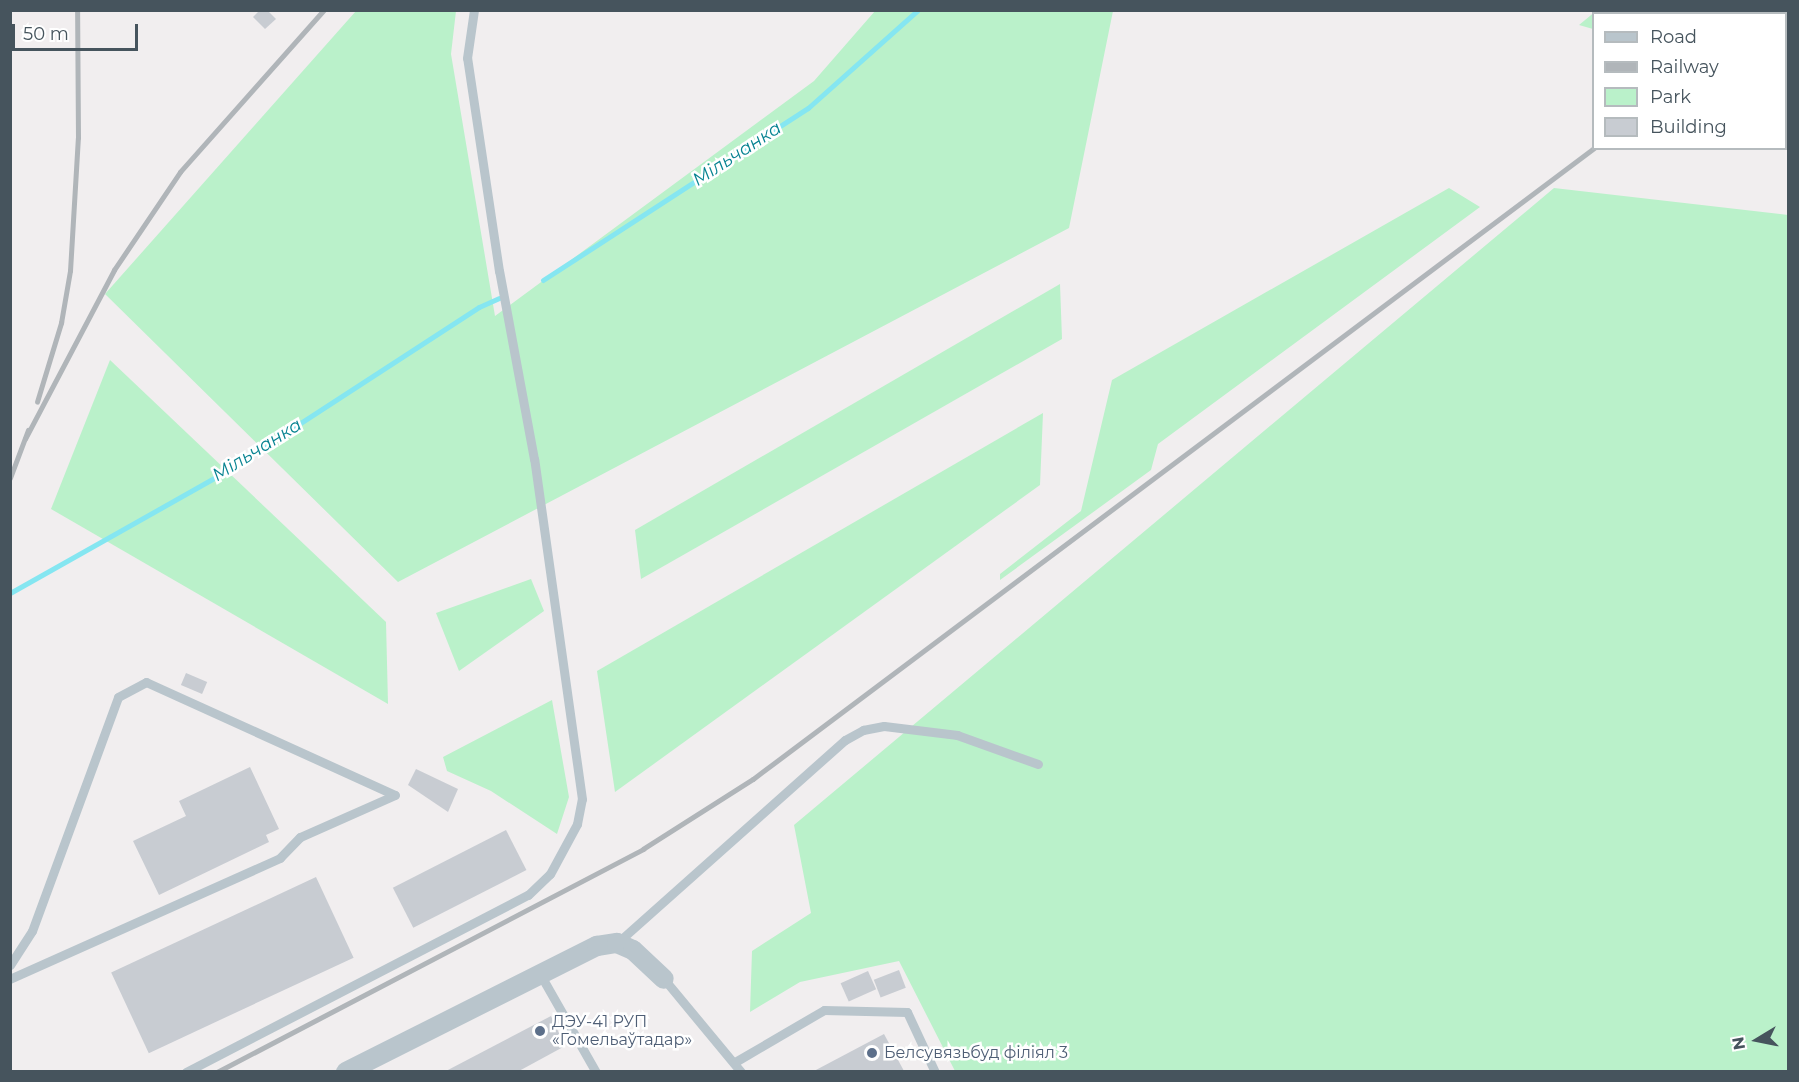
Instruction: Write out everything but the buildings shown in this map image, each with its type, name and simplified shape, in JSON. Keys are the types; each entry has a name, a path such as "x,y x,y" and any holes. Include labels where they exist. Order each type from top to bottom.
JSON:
{"street":[{"path":"346,1071 539,972 588,950 617,943 633,950 664,979"}],"lane":[{"path":"186,1071 528,895 550,874 577,824 582,799 559,635 467,58 474,10"},
{"path":"10,965 32,931 118,697 146,682 395,795 300,837 280,858 10,979"},
{"path":"617,943 845,740 863,730 884,726 957,735 1038,764"},
{"path":"539,972 596,1071"},
{"path":"664,979 741,1071"},
{"path":"735,1062 824,1010 907,1012 935,1071"}],"green space":[{"path":"1596,10 1732,11 1686,12 1595,12"},
{"path":"356,11 456,11 451,54 495,316 814,81 875,11 1113,11 1069,228 398,582 105,294"},
{"path":"1592,14 1592,29 1579,25"},
{"path":"1449,188 1480,207 1158,444 1151,470 1000,580 1000,574 1081,511 1112,380"},
{"path":"1554,188 1788,215 1788,1071 955,1071 899,961 800,982 750,1012 752,951 811,913 794,825"},
{"path":"1060,284 1062,339 641,579 635,530"},
{"path":"110,360 386,622 388,704 51,509"},
{"path":"1043,413 1040,485 615,792 597,671"},
{"path":"531,579 544,611 459,671 436,613"},
{"path":"552,700 569,797 557,834 491,791 447,771 443,757"}],"waterway":[{"name":"Мільчанка","path":"543,280 808,108 918,10"},
{"name":"Мільчанка","path":"10,593 228,470 479,307 499,298"}],"railway":[{"path":"37,402 61,323 70,271 78,138 77,10"},
{"path":"25,439 114,270 180,172 324,10"},
{"path":"217,1072 643,849 753,779 1592,150"},
{"path":"10,478 28,430"}],"place":[{"name":"ДЭУ-41 РУП «Гомельаўтадар»","path":"540,1031"},
{"name":"Белсувязьбуд філіял 3","path":"872,1053"}]}
